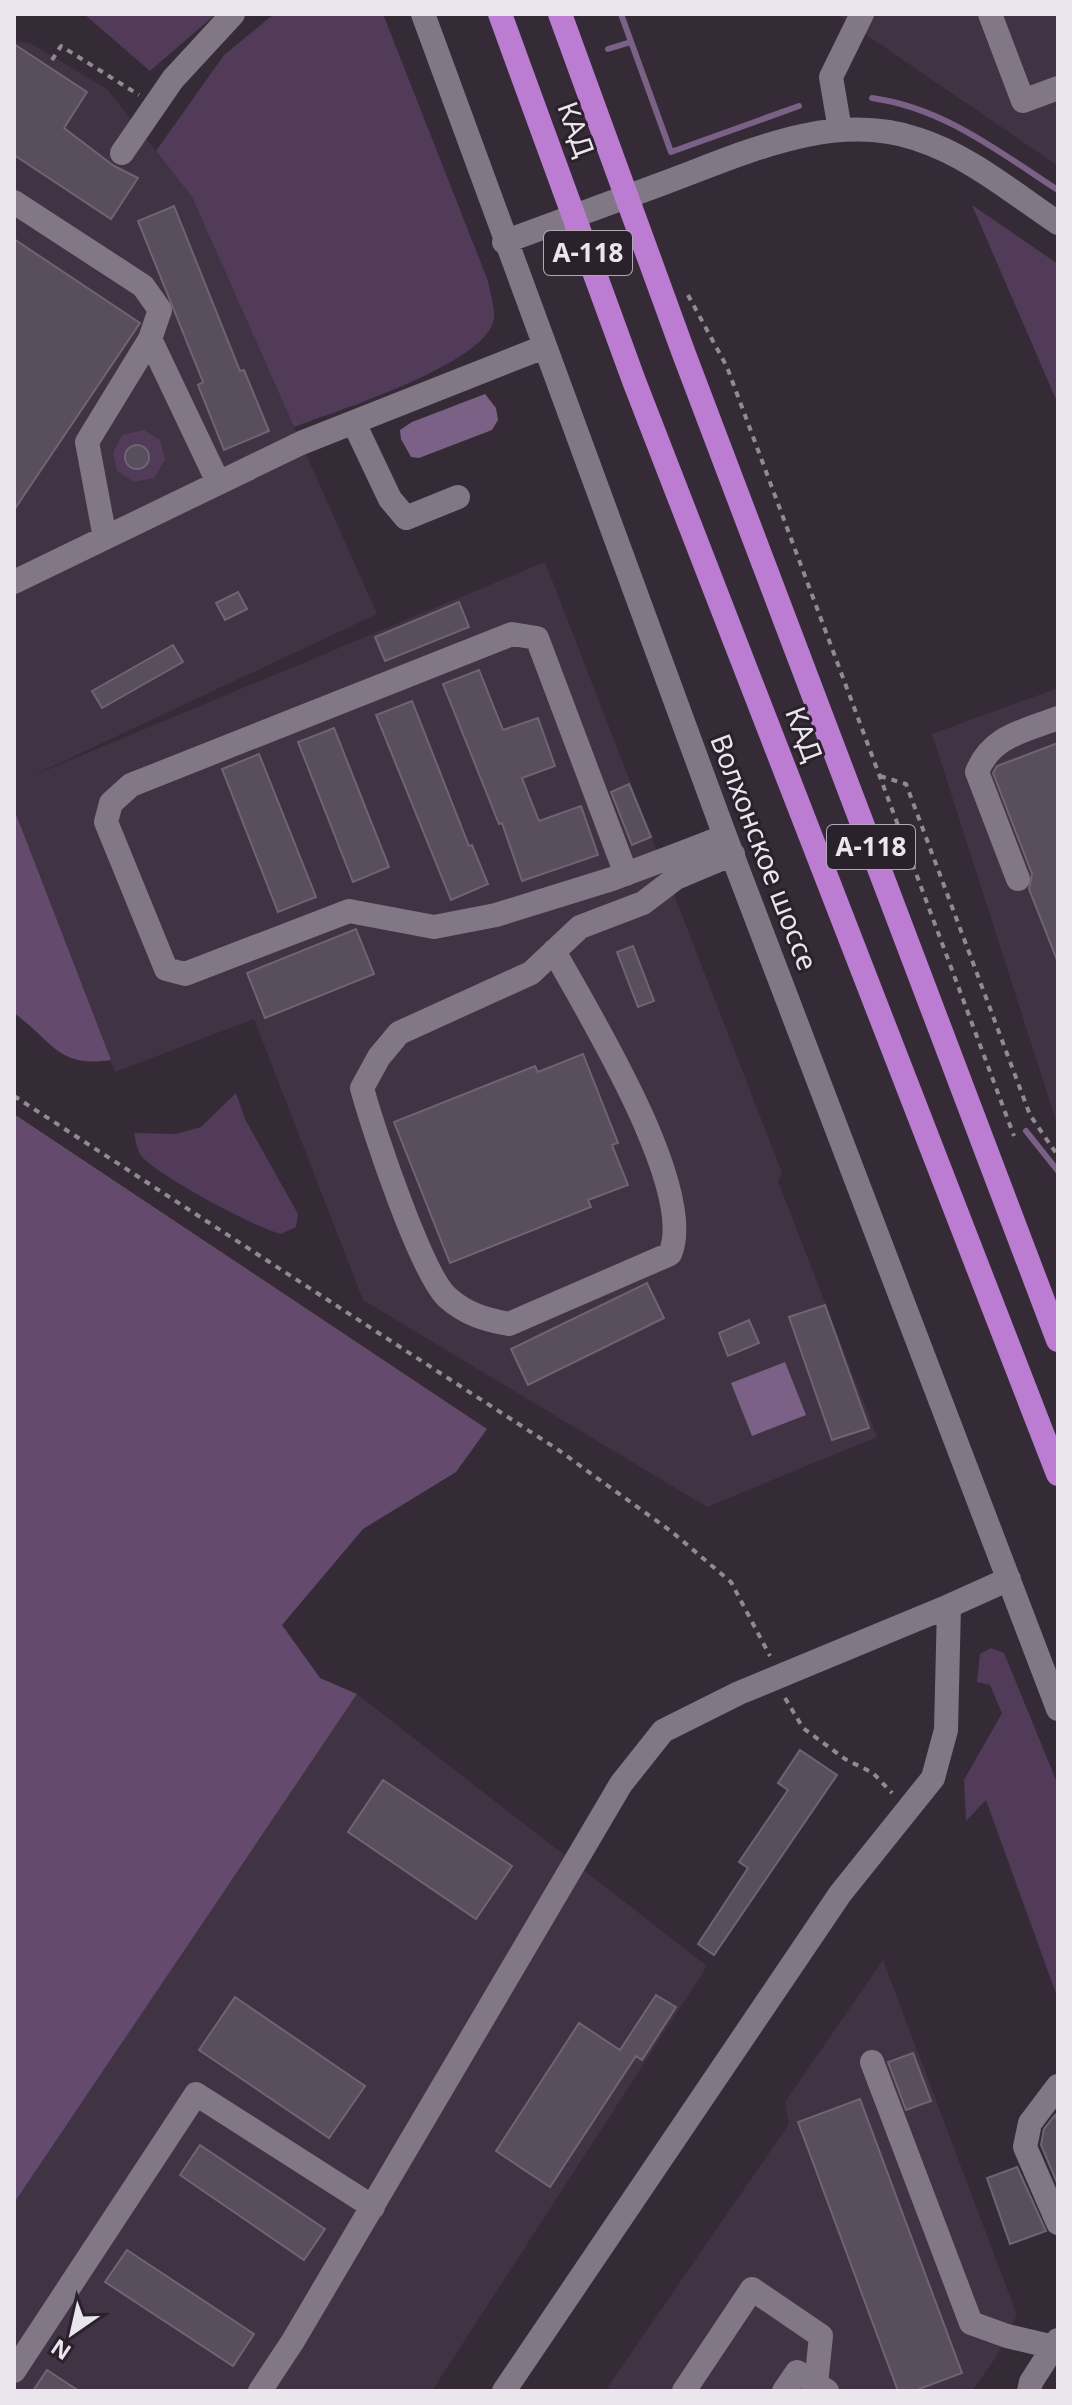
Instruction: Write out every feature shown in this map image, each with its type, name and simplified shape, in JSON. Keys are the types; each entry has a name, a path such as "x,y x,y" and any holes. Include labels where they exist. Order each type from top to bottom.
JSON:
{"highway":[{"name":"КАД","path":"500,14 634,381 1058,1474"},
{"name":"КАД","path":"560,14 684,354 1058,1340"}],"street":[{"path":"122,153 173,79 233,14"},
{"name":"Волхонское шоссе","path":"423,14 504,242 729,845 1058,1709"},
{"path":"840,130 831,77 862,14"},
{"path":"990,14 1023,101 1058,88"},
{"path":"504,242 764,146 840,130 879,131 915,138 949,151 1058,223"},
{"path":"14,202 143,286 160,310 150,339 87,442 105,538"},
{"path":"150,339 218,482"},
{"path":"14,582 218,482 354,423 544,347"},
{"path":"354,423 390,499 406,518 458,497"},
{"path":"626,874 537,638 512,634 131,785 111,803 106,822 166,969 185,974 349,911 434,927 496,915 729,845"},
{"path":"1018,879 977,772 983,755 997,741 1058,718"},
{"path":"554,951 630,1089 671,1192 676,1240 670,1254 509,1324 482,1320 446,1297 412,1228 372,1128 362,1088 379,1057 399,1033 531,973 554,951 580,927 643,903 729,845"},
{"path":"260,2391 373,2207 621,1784 663,1731 775,1679 1009,1579"},
{"path":"504,2391 840,1894 933,1778 946,1730 949,1606"},
{"path":"872,2062 971,2323 1056,2343 1029,2391"},
{"path":"1058,2086 1030,2123 1025,2147 1058,2223"},
{"path":"14,2371 196,2094 373,2207"},
{"path":"684,2391 752,2289 821,2336 821,2388"},
{"path":"784,2391 797,2372 821,2388"}],"path":[{"path":"52,60 61,46 154,105"},
{"path":"727,367 1014,1136"},
{"path":"880,776 906,784 1030,1115 1058,1156"},
{"path":"14,1096 557,1449 672,1532 731,1582 753,1618 775,1679 803,1728 845,1759 873,1773 891,1793 912,1805"}],"shaded area":[{"path":"84,14 216,14 150,71"},
{"path":"274,14 383,14 488,281 494,314 486,335 467,352 439,368 373,398 294,427 192,197 156,151 224,55"},
{"path":"836,14 1058,14 1058,166 855,27"},
{"path":"14,41 30,43 107,89 192,197 377,614 32,776 545,562 782,1173 778,1181 877,1437 707,1507 363,1300 254,1019 115,1072 14,809"},
{"path":"972,205 1058,264 1058,404"},
{"path":"485,394 496,408 498,420 492,430 419,458 411,457 401,439 400,430 412,422"},
{"path":"144,430 160,440 165,460 154,478 134,482 117,471 113,453 122,435","holes":["135,445 144,447 149,454 148,463 141,468 131,467 126,459 127,450"]},
{"path":"1058,688 1058,1127 932,734"},
{"path":"14,809 111,1060 79,1060 67,1056 14,1013"},
{"path":"236,1093 245,1119 298,1214 296,1227 281,1234 229,1212 187,1188 153,1166 138,1149 134,1133 176,1134 201,1127"},
{"path":"14,1114 487,1429 456,1472 363,1529 282,1625 320,1678 357,1694 14,2203"},
{"path":"785,1362 806,1415 752,1436 731,1383"},
{"path":"991,1648 1004,1653 1058,1785 1058,1999 986,1800 966,1821 964,1780 1002,1713 990,1685 977,1682 980,1654"},
{"path":"357,1694 707,1966 432,2391 14,2391 14,2203"},
{"path":"883,1960 1017,2315 996,2357 972,2391 605,2391 789,2124 785,2102"}],"building":[{"path":"14,44 87,92 64,128 114,166 138,178 111,219 14,155"},
{"path":"174,206 240,371 244,370 269,431 224,450 198,385 203,382 138,221"},
{"path":"14,239 140,323 14,510"},
{"path":"137,445 148,452 149,457 142,468 137,469 126,462 125,457 132,446"},
{"path":"238,592 247,609 225,620 216,603"},
{"path":"459,602 469,627 385,661 375,637"},
{"path":"173,645 183,662 102,708 92,691"},
{"path":"479,670 503,730 538,718 555,766 522,778 539,821 581,806 598,855 522,881 502,823 499,824 443,684"},
{"path":"412,701 469,846 472,845 488,884 451,900 376,715"},
{"path":"334,728 389,867 353,882 298,742"},
{"path":"1058,743 1057,960 1029,889 1032,874 993,773 997,766"},
{"path":"259,754 316,897 278,912 222,769"},
{"path":"629,784 651,837 632,845 611,792"},
{"path":"356,929 374,974 265,1018 247,973"},
{"path":"633,946 654,1001 638,1007 617,952"},
{"path":"583,1054 618,1143 612,1145 628,1185 588,1200 591,1207 450,1263 394,1122 535,1066 538,1072"},
{"path":"647,1283 664,1318 528,1385 511,1349"},
{"path":"825,1305 869,1428 832,1440 789,1317"},
{"path":"749,1320 759,1343 728,1356 719,1333"},
{"path":"800,1750 837,1775 714,1955 698,1944 748,1868 739,1862 788,1790 778,1783"},
{"path":"383,1780 512,1866 476,1919 348,1832"},
{"path":"656,1995 676,2007 642,2060 636,2056 550,2187 496,2151 579,2023 620,2050"},
{"path":"235,1997 365,2086 329,2138 199,2050"},
{"path":"913,2053 931,2101 906,2110 888,2062"},
{"path":"860,2099 962,2373 914,2391 898,2391 798,2122"},
{"path":"1055,2115 1058,2123 1058,2185 1041,2145 1044,2129"},
{"path":"200,2145 325,2229 304,2260 180,2175"},
{"path":"1017,2167 1046,2231 1010,2244 987,2178"},
{"path":"127,2250 254,2334 233,2366 105,2282"},
{"path":"47,2370 79,2391 33,2391"}],"waterway":[{"path":"621,14 671,152 799,106"},
{"path":"608,49 631,42"},
{"path":"872,98 898,103 947,121 1058,190"},
{"path":"1026,1131 1058,1171"}]}
